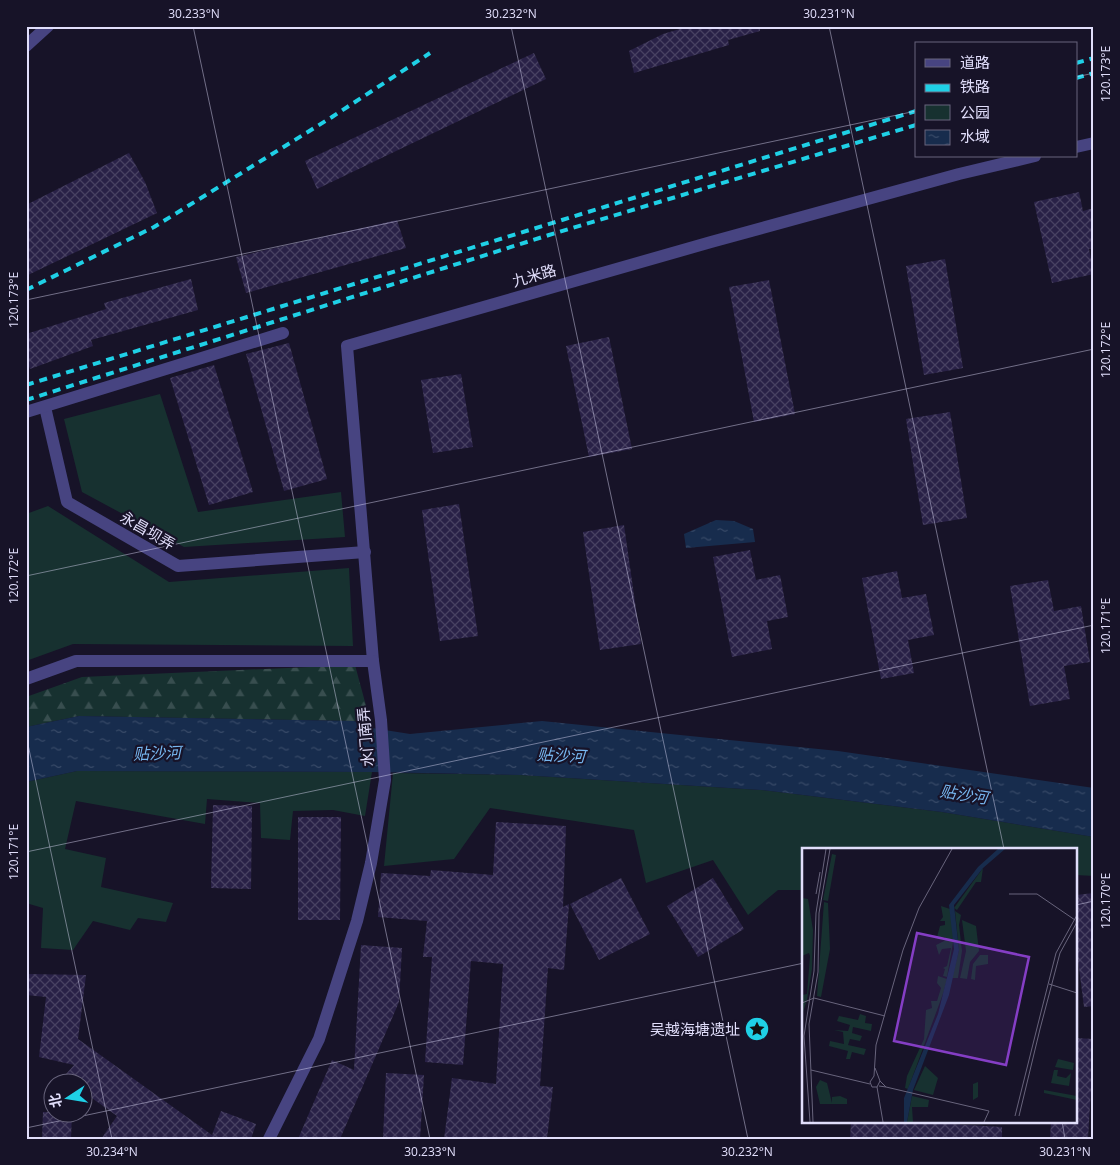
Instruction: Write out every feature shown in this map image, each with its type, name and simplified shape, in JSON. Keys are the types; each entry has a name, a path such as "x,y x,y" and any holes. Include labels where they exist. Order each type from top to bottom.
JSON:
{"street":[{"path":"26,46 48,26"},
{"path":"1078,147 1094,143"},
{"name":"九米路","path":"374,661 347,346 711,242 959,174 1027,158"},
{"path":"26,412 283,333"},
{"name":"永昌坝弄","path":"45,407 67,502 178,566 364,552"},
{"path":"26,679 76,661 374,661"},
{"name":"水门南弄","path":"269,1139 319,1039 356,921 371,863 385,780 374,661"}],"green space":[{"path":"160,394 198,512 341,492 345,537 184,547 82,492 64,419"},
{"path":"48,506 169,582 349,568 353,646 73,644 26,661 26,514"},
{"path":"355,665 372,728 354,721 79,716 26,727 26,697 82,677"},
{"path":"77,771 372,772 365,816 333,810 293,811 290,840 261,838 260,803 207,799 205,824 76,801 65,849 106,858 101,887 173,903 166,922 138,918 130,930 93,921 73,950 41,948 43,908 26,903 26,782"},
{"path":"393,773 521,775 761,790 942,812 1094,837 1094,876 1078,875 1078,848 802,848 802,890 778,890 748,915 713,860 646,883 634,830 490,808 454,859 384,866"}],"water":[{"path":"716,520 734,521 753,529 755,542 686,548 684,534"},
{"name":"贴沙河","path":"79,716 354,721 372,728 410,734 542,721 838,751 1094,788 1094,837 942,812 761,790 521,775 372,772 77,771 26,782 26,727"}],"building":[{"path":"690,26 760,26 760,31 728,40 729,45 634,73 629,51 663,34"},
{"path":"534,53 546,79 317,189 305,161"},
{"path":"129,153 145,182 157,213 26,276 26,205"},
{"path":"1079,192 1083,211 1094,208 1094,248 1089,249 1094,274 1052,283 1034,202"},
{"path":"397,220 406,248 246,293 236,257"},
{"path":"945,259 963,368 924,375 906,266"},
{"path":"191,279 198,310 91,340 93,346 30,369 26,359 26,334 106,309 104,303"},
{"path":"769,280 795,414 754,422 729,287"},
{"path":"609,337 632,449 589,457 566,346"},
{"path":"289,343 327,479 284,491 246,354"},
{"path":"214,365 253,492 209,505 170,378"},
{"path":"461,374 473,447 433,453 421,380"},
{"path":"950,412 967,518 923,525 906,419"},
{"path":"459,504 478,636 440,641 422,510"},
{"path":"624,525 641,644 600,650 583,532"},
{"path":"750,550 756,580 780,575 788,617 767,621 772,649 732,657 713,557"},
{"path":"897,571 902,598 926,594 934,635 908,640 914,673 881,679 862,578"},
{"path":"1048,580 1054,611 1081,606 1090,662 1064,666 1070,699 1030,706 1010,586"},
{"path":"213,805 252,806 251,889 211,888"},
{"path":"298,817 341,817 340,920 298,920"},
{"path":"496,822 566,826 563,907 569,904 564,970 548,968 540,1086 553,1087 547,1139 444,1139 452,1078 496,1084 503,964 471,961 463,1065 425,1062 432,957 423,957 427,921 378,917 381,873 430,876 431,870 493,875"},
{"path":"621,878 650,934 599,960 570,904"},
{"path":"713,878 744,929 698,957 667,906"},
{"path":"1094,893 1094,1006 1084,1007 1078,960 1078,895"},
{"path":"361,945 402,948 399,1002 340,1139 298,1139 332,1060 354,1070"},
{"path":"26,974 86,975 78,1039 212,1135 221,1111 256,1124 251,1139 101,1139 117,1116 92,1098 92,1072 68,1072 74,1065 39,1057 46,997 26,995"},
{"path":"1078,1038 1094,1039 1088,1139 1050,1139 1051,1122 1078,1122"},
{"path":"386,1073 424,1075 420,1139 383,1139"},
{"path":"43,1122 72,1122 71,1139 42,1139"},
{"path":"851,1122 935,1122 1002,1127 1002,1139 850,1139"}],"railway":[{"path":"26,290 154,227 332,117 430,53"},
{"path":"1078,62 1094,58"},
{"path":"1078,77 1094,73"},
{"path":"26,385 915,111"},
{"path":"26,400 549,235 915,125"}],"place":[{"name":"吴越海塘遗址","path":"757,1029"}]}
